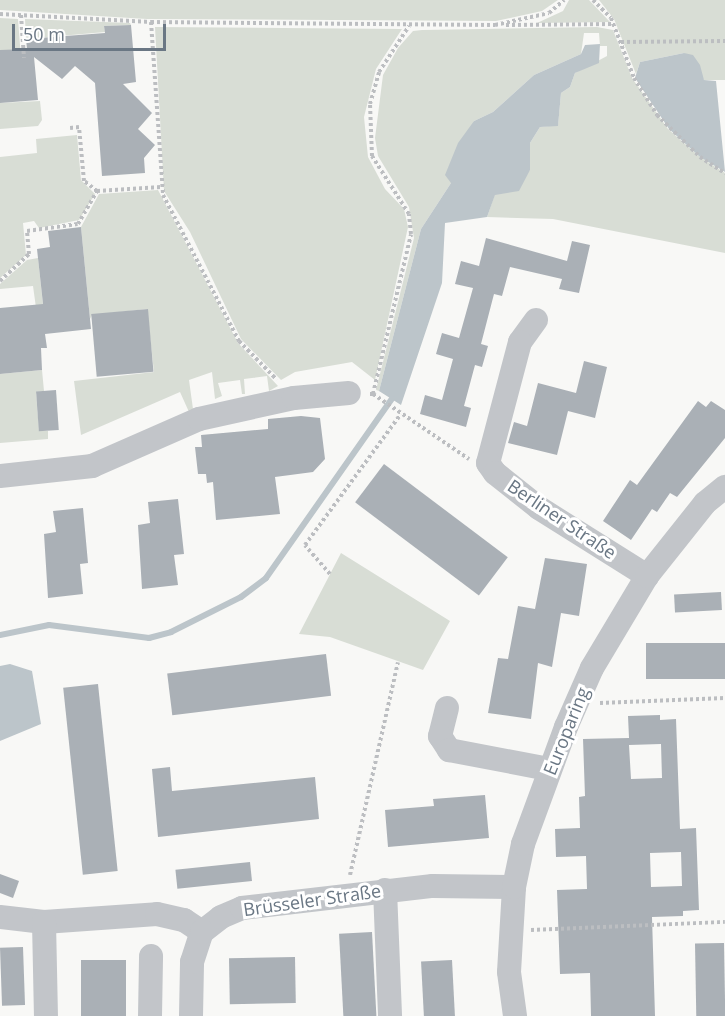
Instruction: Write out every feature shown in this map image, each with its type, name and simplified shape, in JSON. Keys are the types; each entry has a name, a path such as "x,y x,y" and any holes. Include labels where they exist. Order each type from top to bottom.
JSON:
{"street":[{"path":"488,463 520,342 536,320"},
{"path":"0,476 92,466 199,419 294,398 361,393"},
{"name":"Berliner Straße","path":"488,463 495,473 539,508 647,576"},
{"name":"Europaring","path":"515,1016 509,972 514,887 523,844 549,769 592,668 647,576 705,503 725,487"},
{"path":"447,708 440,736 449,750 549,769"},
{"name":"Brüsseler Straße","path":"202,932 221,917 242,908 385,890 514,887"},
{"path":"385,890 390,1016"},
{"path":"0,918 44,922 158,914 184,920 202,932 192,962 190,1016"},
{"path":"44,922 46,1016"},
{"path":"150,1016 151,956"}],"path":[{"path":"495,25 549,13 564,0"},
{"path":"593,0 614,24 634,78 657,115 700,158 725,172"},
{"path":"0,14 151,22 410,25 614,24"},
{"path":"21,15 24,58"},
{"path":"151,22 161,187 239,341 294,398"},
{"path":"410,25 379,72 370,104 372,156 409,214 411,234 361,393 396,410 474,463 488,463"},
{"path":"621,42 725,40"},
{"path":"70,128 79,127 84,182 97,191 161,187"},
{"path":"0,281 28,254 27,231 78,224 97,191"},
{"path":"330,574 306,545 401,414"},
{"path":"346,894 398,662"},
{"path":"576,704 725,698"},
{"path":"510,931 725,922"}],"shaded area":[{"path":"0,0 558,0 542,11 496,21 147,19 0,10"},
{"path":"569,0 589,0 610,22 537,23 563,11"},
{"path":"599,0 725,0 725,80 704,80 684,53 640,62 636,74 614,19"},
{"path":"0,18 18,19 21,58 9,50 0,53"},
{"path":"25,19 130,23 131,25 104,26 105,32 26,39"},
{"path":"155,27 402,29 376,69 364,117 368,157 385,189 404,209 408,227 375,380 352,362 295,372 281,380 241,339 190,232 164,191"},
{"path":"597,27 613,30 632,78 668,129 700,157 725,173 725,253 553,219 487,217 495,194 530,170 530,143 540,127 558,125 561,93 570,87 575,73 607,56 607,46 600,46 599,33 584,33 581,54 534,75 493,112 474,121 451,183 421,229 379,391 376,390 414,238 409,207 378,156 375,138 383,75 398,48 413,31 422,30"},
{"path":"600,44 599,63 575,73 570,87 561,93 558,126 540,127 530,143 530,170 519,191 495,195 487,217 445,223 442,283 401,405 379,391 421,229 451,183 445,175 458,143 474,121 493,112 534,75 581,54 585,45"},
{"path":"684,53 693,55 700,65 704,80 716,81 725,172 700,157 669,129 635,78 640,62"},
{"path":"40,101 42,120 38,126 0,129 0,103"},
{"path":"77,135 81,180 95,194 79,220 39,228 34,221 23,223 26,255 0,278 0,157 37,153 36,139"},
{"path":"158,190 238,343 278,386 269,391 267,376 244,379 245,394 242,394 240,380 218,383 222,396 215,399 212,372 189,380 193,409 189,412 180,392 81,435 74,381 154,372 147,309 92,315 90,319 81,227 99,194"},
{"path":"38,258 44,314 37,315 33,286 0,289 0,284 27,260"},
{"path":"42,370 44,391 36,392 39,431 48,431 48,439 0,443 0,374"},
{"path":"341,553 450,621 423,670 330,637 299,634"},
{"path":"10,664 32,671 41,724 0,741 0,666"}],"building":[{"path":"131,25 136,82 123,84 152,113 138,129 155,145 144,158 145,173 102,176 95,83 75,66 62,79 34,57 38,100 0,103 0,50 27,49 26,39 105,33 104,26"},
{"path":"81,227 91,329 45,334 47,348 41,348 42,370 0,374 0,308 43,304 37,249 50,247 48,231"},
{"path":"486,238 567,261 572,241 590,245 579,293 559,289 562,279 510,267 502,296 494,294 481,344 488,346 482,367 475,365 464,406 471,408 466,427 420,414 425,395 442,400 453,359 436,354 442,333 459,338 473,288 455,284 461,261 479,266"},
{"path":"148,309 153,372 97,377 91,314"},
{"path":"584,361 607,367 595,418 568,411 557,455 508,443 514,422 527,426 538,383 576,393"},
{"path":"56,390 59,430 39,431 36,391"},
{"path":"698,401 706,407 711,401 725,410 725,438 677,497 670,493 657,512 652,509 631,540 603,521 630,480 637,485"},
{"path":"301,416 320,418 325,459 313,472 275,477 280,514 216,520 213,482 207,483 206,474 198,474 195,447 202,447 201,435 268,429 268,419"},
{"path":"384,464 508,557 479,596 355,502"},
{"path":"178,499 184,554 174,555 178,585 142,589 138,525 150,523 148,502"},
{"path":"83,508 88,563 80,564 83,594 48,598 44,534 56,532 53,511"},
{"path":"545,558 587,564 579,616 561,613 552,667 538,663 531,719 488,713 498,658 508,659 518,606 535,609"},
{"path":"721,592 722,610 675,612 674,594"},
{"path":"646,643 725,643 725,679 646,679"},
{"path":"326,654 331,696 172,715 167,673"},
{"path":"98,684 118,871 83,875 63,688"},
{"path":"660,715 660,720 676,719 680,829 696,828 699,910 683,911 683,916 652,917 655,1016 591,1016 590,973 560,974 557,890 587,889 586,856 556,857 555,829 580,828 579,797 585,796 583,739 629,738 628,716","holes":["661,744 662,778 631,779 629,745","681,852 682,886 651,887 650,853"]},
{"path":"170,767 172,791 315,777 319,819 158,837 152,769"},
{"path":"485,795 489,838 388,847 385,810 434,806 433,799"},
{"path":"250,862 252,881 177,889 175,870"},
{"path":"0,874 19,881 13,898 0,893"},
{"path":"372,932 376,1016 343,1016 339,934"},
{"path":"724,943 725,1016 696,1016 695,944"},
{"path":"23,947 25,1005 2,1006 0,948"},
{"path":"295,957 296,1003 230,1004 229,958"},
{"path":"81,960 126,960 126,1016 81,1016"},
{"path":"452,960 455,1016 424,1016 421,962"}],"waterway":[{"path":"0,635 49,625 149,638 171,632 241,597 266,578 392,399"}]}
